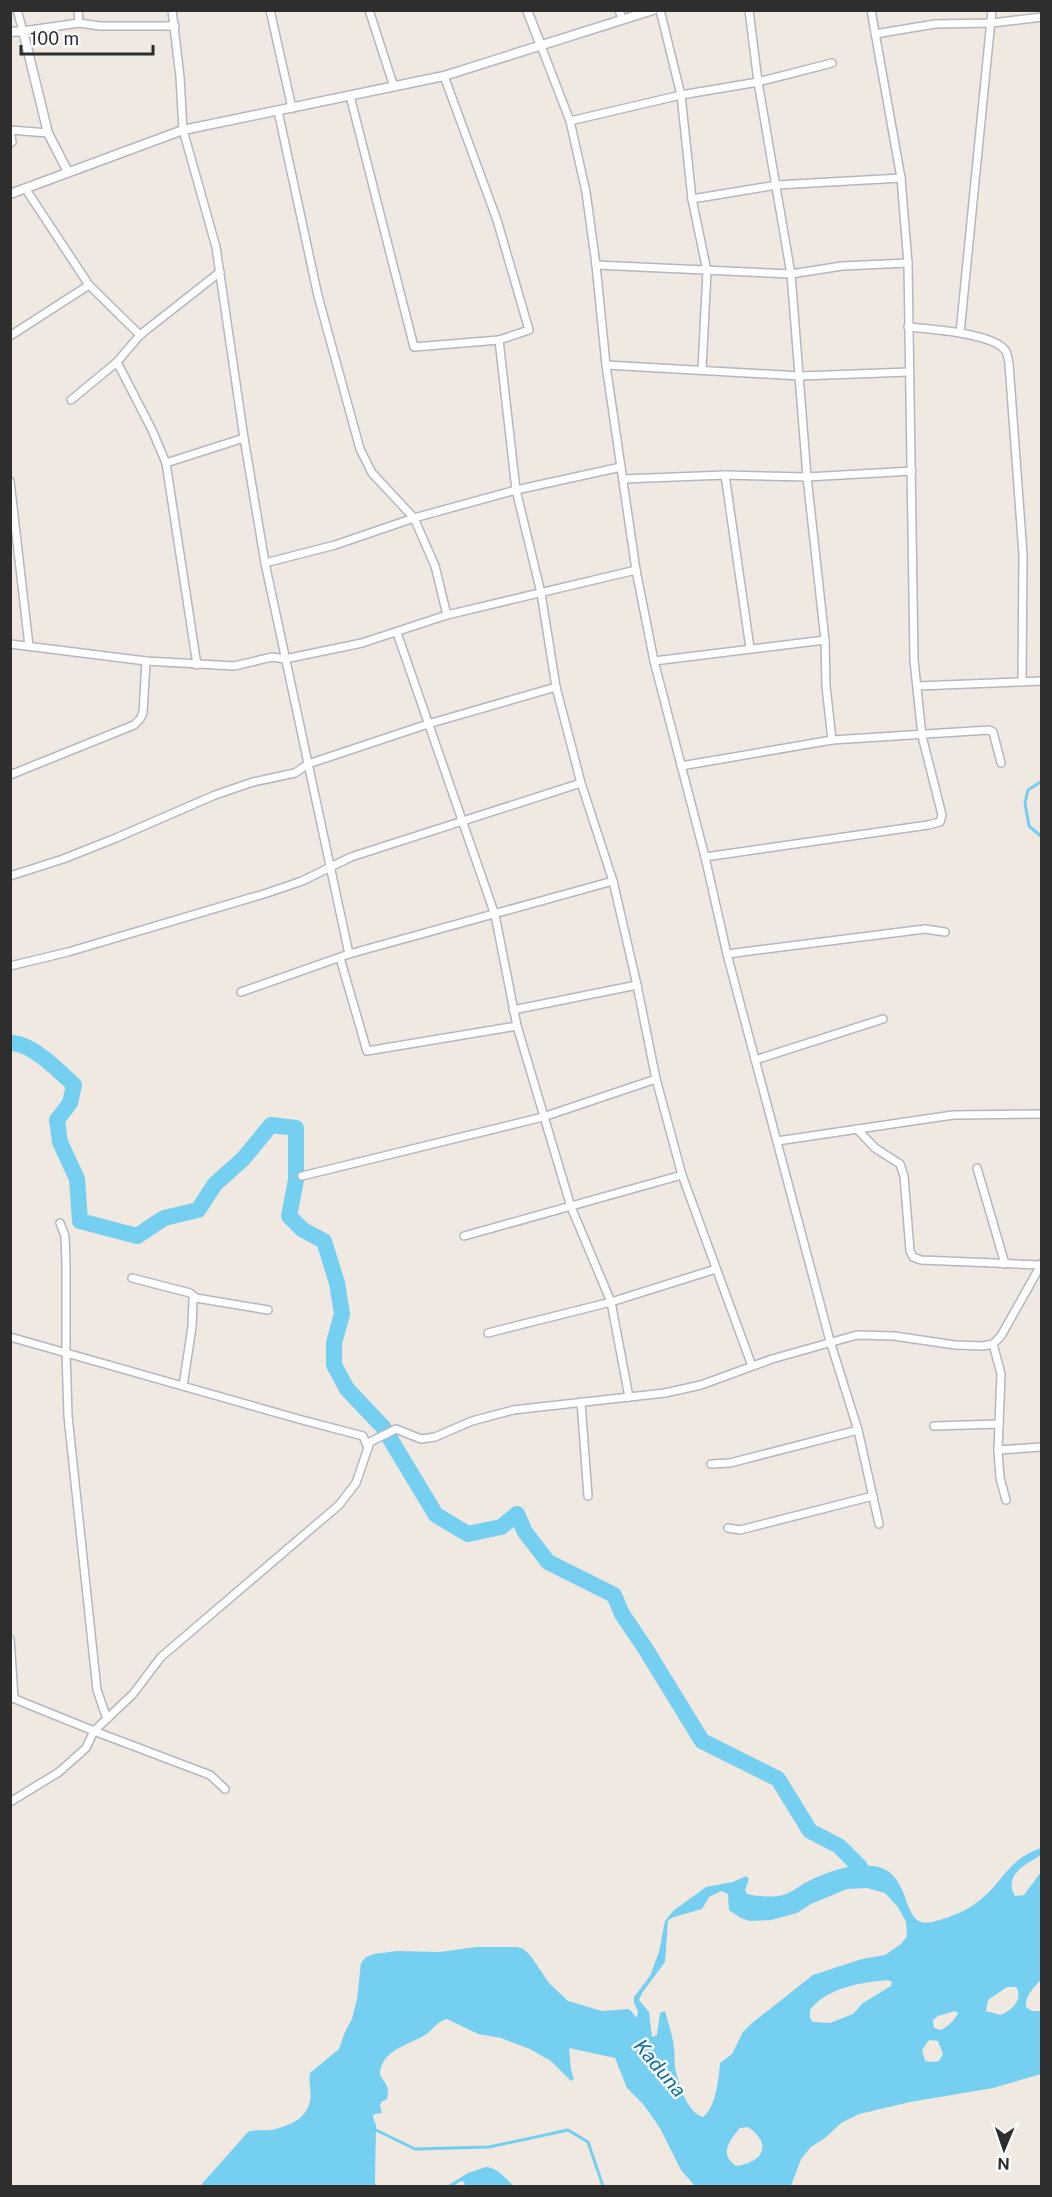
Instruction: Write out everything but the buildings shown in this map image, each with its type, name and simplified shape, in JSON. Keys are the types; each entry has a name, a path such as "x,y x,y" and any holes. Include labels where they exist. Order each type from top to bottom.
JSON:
{"street":[{"path":"17,10 48,133 68,171"},
{"path":"78,10 79,23"},
{"path":"172,10 183,130 216,247 265,564 350,954"},
{"path":"270,10 292,108"},
{"path":"369,10 394,87"},
{"path":"527,10 570,121 586,192 606,365 636,570 654,661 705,857 726,954 830,1341 858,1430 879,1524"},
{"path":"619,10 622,20"},
{"path":"10,194 183,130 444,76 653,10"},
{"path":"660,10 681,95 692,199 707,271 702,369"},
{"path":"749,10 758,82 791,273 807,477 825,640 826,686 832,740"},
{"path":"705,857 940,822 940,807 922,736 914,660 908,263 902,178 871,10"},
{"path":"960,333 992,10"},
{"path":"875,34 935,24 1041,17"},
{"path":"10,32 79,23 100,26 175,26"},
{"path":"570,121 681,95 758,82 832,63"},
{"path":"350,96 414,346 499,340 529,330 497,220 444,76"},
{"path":"278,111 318,296 360,449 372,473 414,519 435,566 447,615"},
{"path":"12,142 10,130 48,133"},
{"path":"692,199 777,185 902,178"},
{"path":"25,188 89,285 140,335"},
{"path":"596,265 791,273 842,266 908,263"},
{"path":"71,400 117,362 140,335 220,272"},
{"path":"10,336 89,285"},
{"path":"908,327 960,333 995,342 1006,351 1010,364 1023,554 1022,682"},
{"path":"499,340 516,490 541,593 556,687 581,783 613,880 656,1079 682,1175 752,1366"},
{"path":"117,362 152,430 166,463 196,665"},
{"path":"606,365 800,375 909,372"},
{"path":"166,463 244,438"},
{"path":"265,564 516,490 621,467"},
{"path":"623,479 725,475 807,477 912,471"},
{"path":"725,475 750,648"},
{"path":"10,481 29,646"},
{"path":"10,644 146,661 234,666 272,657 285,659 362,643 447,615 636,570"},
{"path":"397,633 495,915 517,1026 570,1207 611,1302 629,1396"},
{"path":"654,661 825,640"},
{"path":"10,775 134,725 143,713 146,661"},
{"path":"918,687 1038,681"},
{"path":"10,876 105,842 214,795 253,782 295,773 308,764 428,724 556,687"},
{"path":"681,766 832,740 989,730 993,732 997,740 1001,763"},
{"path":"10,966 68,952 267,893 302,881 351,857 581,783"},
{"path":"241,993 350,954 613,880"},
{"path":"726,954 925,929 945,932"},
{"path":"340,958 367,1051 517,1026"},
{"path":"513,1010 637,985"},
{"path":"755,1060 883,1019"},
{"path":"302,1176 543,1117 656,1079"},
{"path":"777,1141 953,1115 1041,1114"},
{"path":"10,1802 68,1764 86,1748 94,1731 133,1694 161,1657 339,1505 356,1483 369,1445 396,1429 421,1439 435,1437 472,1421 513,1410 686,1389 830,1341 857,1335 894,1336 955,1345 993,1344 1001,1336 1041,1264 921,1260 913,1257 910,1251 904,1176 900,1164 875,1148 857,1129"},
{"path":"977,1168 1005,1263"},
{"path":"464,1236 682,1175"},
{"path":"60,1223 65,1236 68,1416 96,1678 107,1719"},
{"path":"488,1333 611,1302 716,1269"},
{"path":"132,1278 190,1293 196,1298 268,1310"},
{"path":"183,1386 192,1327 193,1300 196,1298"},
{"path":"10,1337 344,1430 363,1436 369,1445"},
{"path":"993,1344 1001,1374 998,1450 1000,1478 1006,1500"},
{"path":"581,1402 588,1496"},
{"path":"934,1426 999,1424"},
{"path":"711,1464 730,1463 858,1430"},
{"path":"998,1450 1041,1447"},
{"path":"728,1528 740,1530 873,1496"},
{"path":"10,1639 12,1697 210,1775 225,1789"}],"water":[{"name":"Kaduna","path":"1041,1848 1041,1855 1023,1866 1014,1876 1012,1889 1015,1896 1024,1895 1041,1872 1041,1980 1028,1996 1026,2007 1032,2011 1041,2011 1041,2074 993,2088 910,2102 859,2114 841,2123 811,2147 801,2159 791,2186 695,2186 681,2170 660,2128 643,2104 627,2088 615,2058 569,2048 574,2079 571,2081 551,2061 530,2049 501,2038 478,2034 447,2019 428,2033 391,2053 381,2066 380,2075 388,2092 387,2099 381,2102 382,2113 374,2114 373,2117 376,2125 376,2186 200,2186 248,2132 271,2130 284,2126 305,2113 310,2098 310,2073 339,2049 352,2019 361,1963 366,1957 397,1951 440,1952 476,1947 522,1948 530,1955 549,1983 568,2001 602,2011 629,2009 637,2018 638,2011 634,1997 650,1976 659,1952 665,1921 673,1911 706,1887 733,1882 746,1876 749,1879 745,1890 747,1894 779,1896 819,1876 837,1870 864,1865 873,1866 885,1869 893,1875 915,1918 921,1922 929,1922 953,1916 976,1903 1013,1865","holes":["867,1888 885,1893 898,1907 906,1922 907,1936 901,1944 885,1955 862,1959 813,1975 752,2023 743,2032 732,2054 720,2063 716,2092 711,2107 703,2117 697,2114 692,2110 678,2081 673,2039 665,2011 660,2013 657,2035 652,2037 649,2012 639,2000 665,1962 668,1920 702,1909 709,1897 721,1891 728,1894 729,1910 750,1921 771,1920 797,1913 811,1904 847,1889","888,1980 892,1982 891,1986 863,2003 853,2014 830,2023 813,2022 810,2018 810,2010 825,1996 867,1982","1007,1987 1016,1987 1018,1991 1016,2004 1001,2015 986,2011 988,2000","955,2011 958,2013 951,2023 941,2030 934,2028 933,2020 938,2016","929,2040 938,2041 943,2054 939,2061 925,2061 922,2050","748,2127 756,2133 760,2140 762,2152 753,2161 736,2166 728,2157 729,2143 740,2128"]},
{"path":"486,2167 498,2171 514,2186 465,2186 461,2181 453,2186 447,2186 468,2173"}],"waterway":[{"path":"1042,781 1028,790 1025,803 1029,826 1042,837"},
{"path":"10,1043 36,1052 74,1085 70,1103 57,1120 60,1142 77,1179 80,1221 137,1236 164,1218 198,1210 215,1184 243,1159 271,1125 296,1128 296,1180 289,1216 303,1230 324,1241 337,1283 342,1314 334,1343 334,1365 347,1389 383,1427 436,1515 468,1534 501,1527 517,1514 525,1532 548,1562 614,1595 622,1614 702,1741 778,1779 810,1831 839,1846 860,1867"},
{"path":"376,2130 415,2149 489,2147 568,2130 588,2142 603,2186"}]}
